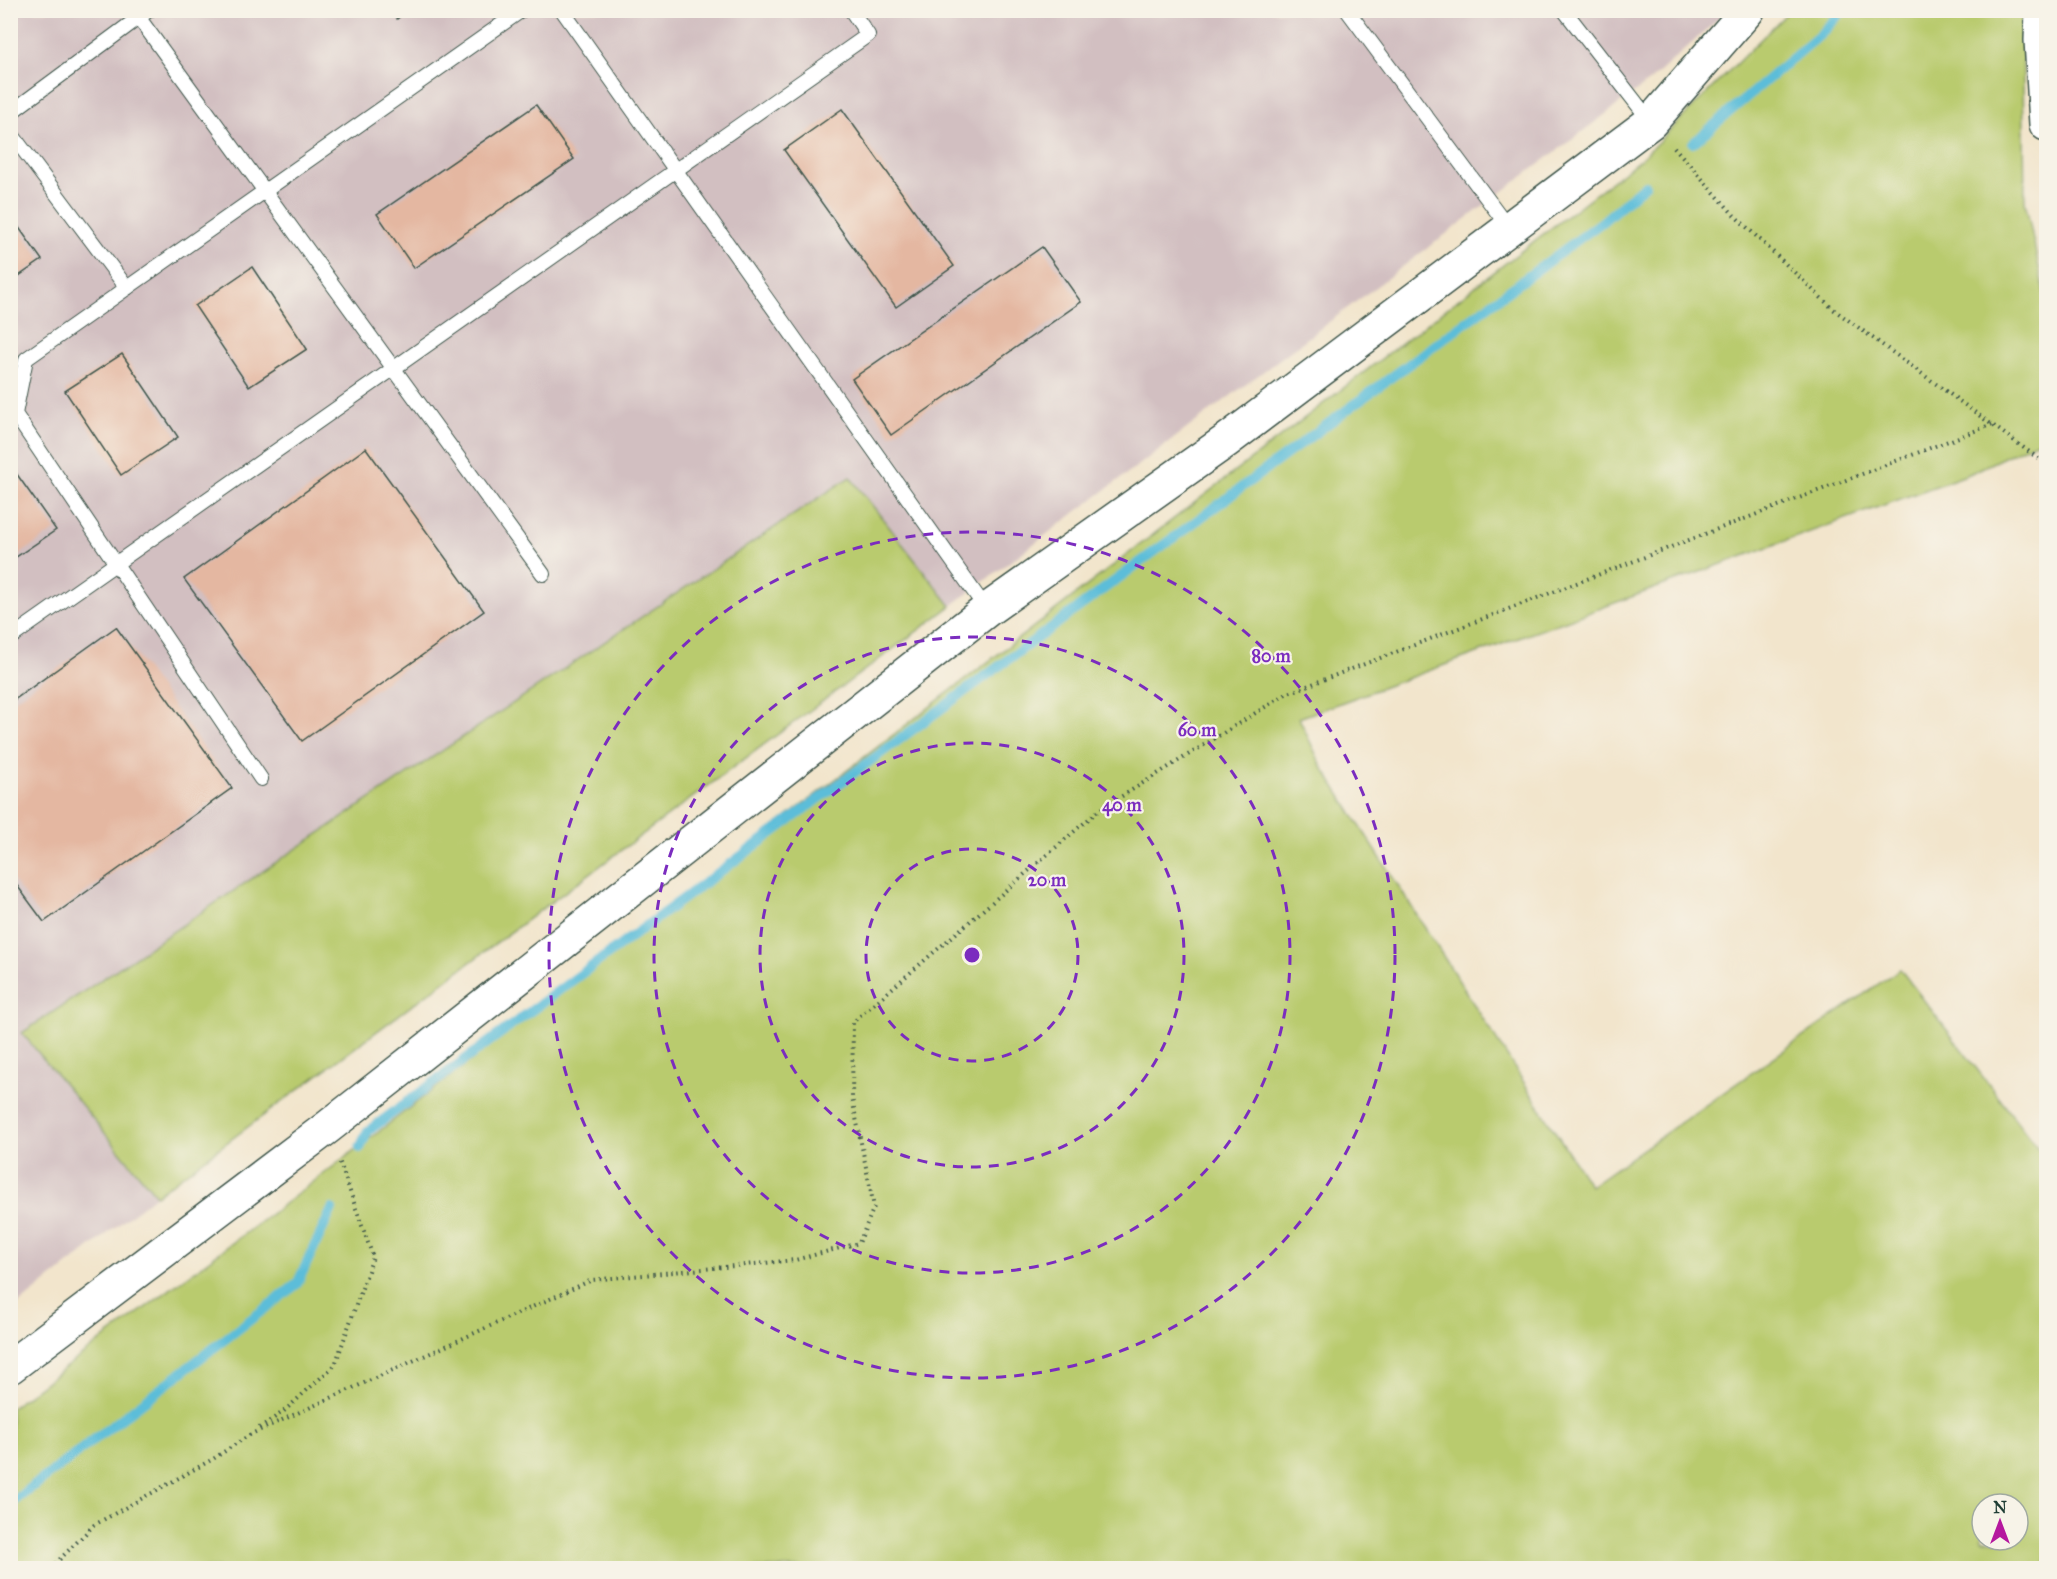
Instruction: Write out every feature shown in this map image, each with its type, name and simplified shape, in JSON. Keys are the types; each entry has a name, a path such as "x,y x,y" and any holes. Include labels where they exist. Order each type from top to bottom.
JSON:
{"street":[{"path":"10,1367 328,1127 987,610 1226,441 1652,122 1748,10"},
{"path":"2042,10 2041,40 2046,124"}],"lane":[{"path":"261,779 15,414 26,359 522,10"},
{"path":"562,10 987,610"},
{"path":"10,638 868,35 851,10"},
{"path":"1347,10 1509,229"},
{"path":"1564,10 1652,122"},
{"path":"10,113 144,14 265,191 543,574"},
{"path":"10,132 127,288"}],"path":[{"path":"1652,122 1734,215 1833,309 2046,464"},
{"path":"249,1435 592,1280 795,1260 859,1242 874,1207 852,1098 853,1022 1098,810 1286,694 1993,424"},
{"path":"51,1569 94,1525 213,1459 283,1412 335,1365 373,1257 328,1127"}],"shaded area":[{"path":"11,11 1727,11 1651,80 951,606 850,477 22,1033 156,1195 11,1310"}],"green space":[{"path":"1789,11 2022,11 2025,201 2046,301 2046,437 1969,474 1299,718 1321,765 1590,1186 1900,969 2046,1159 2046,1568 11,1568 11,1408 295,1196 1642,158"},
{"path":"850,477 951,606 156,1195 22,1033"}],"building":[{"path":"389,10 408,10 397,19"},
{"path":"536,105 574,159 414,268 377,214"},
{"path":"842,109 954,266 896,307 784,150"},
{"path":"10,215 42,260 10,282"},
{"path":"1042,247 1081,302 891,435 852,379"},
{"path":"252,267 307,349 249,387 195,306"},
{"path":"122,354 178,437 121,475 65,391"},
{"path":"366,448 484,611 302,741 184,579"},
{"path":"16,473 56,530 10,561 10,477"},
{"path":"116,627 232,788 44,922 10,876 10,703"}],"waterway":[{"path":"1693,143 1820,35 1843,10"},
{"path":"360,1148 368,1131 1602,222 1645,185"},
{"path":"10,1504 297,1284 332,1209"}]}
